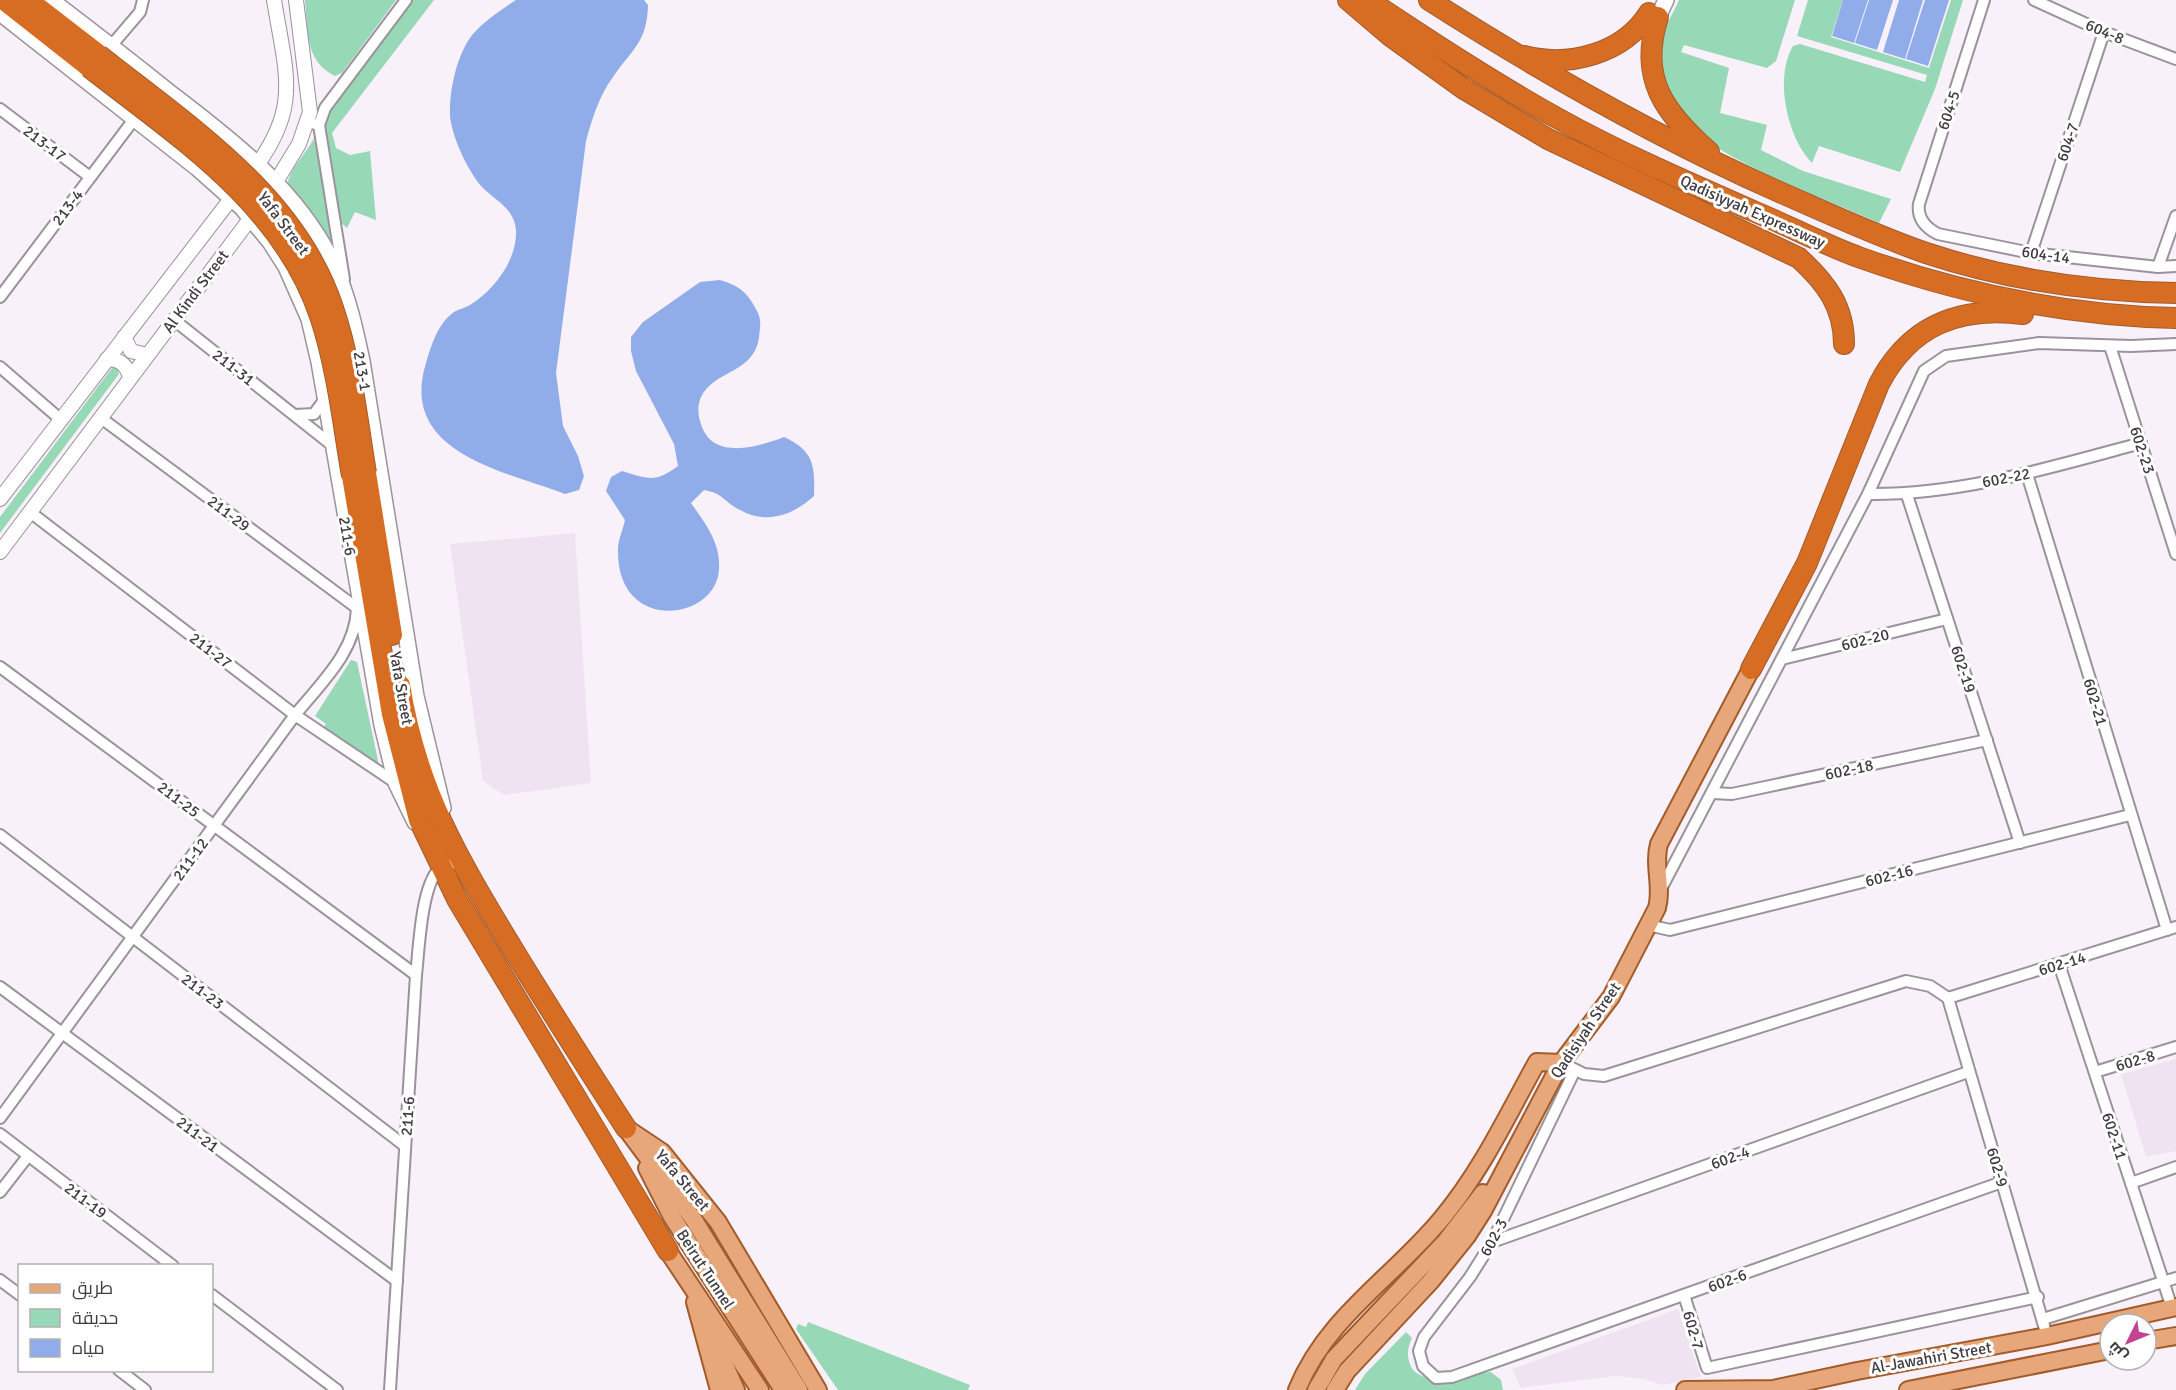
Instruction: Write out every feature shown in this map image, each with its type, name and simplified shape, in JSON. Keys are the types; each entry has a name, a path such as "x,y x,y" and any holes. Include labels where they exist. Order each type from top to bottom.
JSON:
{"highway":[{"name":"Yafa Street","path":"4,0 100,56"},
{"name":"Yafa Street","path":"28,0 100,56 247,197 284,242 303,276 322,324 359,475 403,704 413,748 426,787 461,862 566,1036 631,1136"},
{"path":"1348,0 1389,35 1464,89 1548,139 1799,258 1830,290 1840,309 1844,344"},
{"name":"Qadisiyyah Expressway","path":"1368,0 1469,66 1558,118 1646,164 1869,260 1989,295 2072,310 2176,318"},
{"name":"Qadisiyyah Expressway","path":"1429,0 1511,53 1636,123 1729,170 1870,232 1928,253 2001,273 2129,292 2176,293"},
{"path":"1511,53 1550,60 1589,55 1630,36 1657,7"},
{"path":"1657,7 1650,59 1663,102 1680,126 1729,170"},
{"path":"1751,669 1808,563 1879,384 1901,351 1931,327 1968,314 1994,311 2048,316 2072,310"},
{"name":"Yafa Street","path":"359,475 392,714 419,820 438,863 475,931 668,1251"}],"main road":[{"name":"213-1","path":"51,0 100,56 238,146 258,164 311,226 334,266 351,312 362,361 416,696 443,809 461,862"},
{"path":"0,13 135,118 232,198 251,218"},
{"name":"211-6","path":"251,218 275,250 298,293 311,330 382,724 396,783 404,803 438,863"},
{"name":"Qadisiyah Street","path":"1335,1390 1347,1371 1431,1281 1467,1236 1509,1160 1611,998 1657,908 1660,891 1656,868 1659,844 1751,669"},
{"name":"Qadisiyah Street","path":"1297,1390 1311,1362 1346,1315 1406,1258 1455,1202 1476,1171 1538,1062 1568,1066"},
{"path":"631,1136 694,1220 791,1387"},
{"name":"Yafa Street","path":"631,1136 662,1152 718,1222 818,1390"},
{"path":"1316,1390 1334,1359 1446,1241 1509,1160"},
{"name":"Yafa Street","path":"668,1251 760,1390"},
{"name":"Beirut Tunnel","path":"668,1251 715,1339 736,1390"},
{"path":"695,1302 719,1390"},
{"name":"Al-Jawahiri Street","path":"1685,1390 1772,1390 1857,1371 2047,1336 2174,1307"},
{"path":"2158,1339 2176,1335"},
{"path":"1345,1390 1366,1351"},
{"name":"Al-Jawahiri Street","path":"1908,1390 2098,1352"},
{"path":"1284,1390 1311,1362"}],"street":[{"path":"100,56 140,12 143,0"},
{"name":"Al Kindi Street","path":"0,499 258,164 284,115 287,87 274,0"},
{"name":"Al Kindi Street","path":"0,552 251,218 314,123 296,0"},
{"path":"343,288 344,276 314,123 406,0"},
{"name":"604-5","path":"1921,221 1918,204 1984,0"},
{"name":"604-8","path":"2034,0 2104,32 2176,59"},
{"path":"277,19 299,15"},
{"name":"604-7","path":"2031,253 2104,32"},
{"name":"213-17","path":"0,109 90,177"},
{"name":"213-4","path":"0,297 135,118"},
{"path":"2158,267 2176,216"},
{"name":"604-14","path":"1921,221 1938,234 2031,253 2158,267 2176,266"},
{"name":"211-31","path":"174,320 332,445"},
{"path":"124,337 131,351 147,355"},
{"path":"1660,891 1868,494 1919,379 1938,360 1954,354 2039,343 2110,346 2176,344"},
{"name":"602-23","path":"2110,346 2176,554"},
{"path":"107,359 116,360 124,365 130,378"},
{"path":"0,367 60,419"},
{"path":"294,415 314,414 325,399"},
{"name":"211-29","path":"101,418 357,608"},
{"name":"602-22","path":"1868,494 1907,495 2027,474 2141,444"},
{"name":"602-21","path":"2027,474 2130,815 2171,929"},
{"name":"602-19","path":"1907,495 2020,843"},
{"name":"211-27","path":"30,512 296,715 396,783"},
{"name":"211-12","path":"0,1118 296,715 346,651 354,630 358,591"},
{"name":"602-20","path":"1782,659 1947,619"},
{"name":"211-25","path":"0,667 416,975"},
{"name":"602-18","path":"1712,793 1732,794 1987,740"},
{"name":"602-16","path":"1648,925 1670,930 2130,815"},
{"name":"211-23","path":"0,835 405,1146"},
{"path":"438,863 461,862"},
{"name":"211-6","path":"390,1390 416,975 428,888 438,863"},
{"name":"602-14","path":"1948,998 2171,929"},
{"name":"602-11","path":"2060,964 2174,1307"},
{"path":"1568,1066 1584,1074 1604,1076 1906,981 1930,986 1948,998"},
{"name":"211-21","path":"0,987 397,1281"},
{"name":"602-9","path":"1948,998 1968,1072 2038,1298 2047,1336"},
{"name":"602-8","path":"2095,1072 2176,1047"},
{"name":"602-3","path":"1452,1377 1436,1378 1429,1373 1423,1366 1419,1351 1431,1325 1470,1277 1492,1242 1568,1066"},
{"name":"602-4","path":"1492,1242 1968,1072"},
{"name":"211-19","path":"0,1134 170,1264"},
{"path":"0,1192 28,1156"},
{"path":"2131,1183 2176,1167"},
{"name":"602-6","path":"1452,1377 2002,1182"},
{"path":"2043,1319 2176,1278"},
{"path":"0,1281 18,1294"},
{"name":"602-7","path":"1684,1295 1704,1365 1709,1368 2038,1298"},
{"path":"213,1296 323,1386 337,1390"},
{"path":"120,1372 145,1390"}],"shaded area":[{"path":"575,533 591,783 504,795 483,781 450,544"},
{"path":"2176,1059 2176,1151 2146,1157 2121,1074"},
{"path":"1678,1309 1701,1377 1662,1385 1644,1379 1616,1376 1521,1388 1512,1369"}],"green space":[{"path":"305,0 396,0 342,73 335,76 325,70 313,53 308,33"},
{"path":"412,0 434,0 332,133 336,148 350,155 370,151 376,220 355,212 347,228 339,221 325,125 328,111"},
{"path":"1679,0 1795,0 1776,61 1767,68 1684,45 1681,52 1729,68 1720,113 1767,125 1761,150 1803,171 1891,199 1879,223 1746,164 1698,134 1682,119 1668,94 1662,75 1660,55 1663,35"},
{"path":"1808,0 1843,0 1831,37 1929,68 1951,0 1963,0 1935,89 1900,172 1819,146 1812,163 1803,152 1790,123 1784,90 1787,59 1793,46 1800,44 1925,82 1927,75 1797,36"},
{"path":"314,138 338,259 320,226 287,188 294,168"},
{"path":"117,367 119,374 0,533 0,517 112,368"},
{"path":"351,660 357,662 379,765 324,727 326,724 315,716"},
{"path":"808,1322 970,1385 968,1390 838,1390 796,1329 798,1324 806,1327"},
{"path":"1406,1332 1412,1338 1408,1350 1409,1362 1413,1370 1422,1376 1440,1380 1491,1372 1501,1380 1503,1390 1355,1390 1365,1374"}],"water":[{"path":"516,0 644,0 648,5 645,28 641,37 604,92 593,116 586,141 556,373 563,426 578,456 584,476 579,490 565,494 487,466 463,454 442,438 427,418 421,394 426,363 439,328 454,312 479,299 495,283 513,253 516,231 512,216 481,186 471,171 457,143 450,116 455,73 467,42 482,24"},
{"path":"1843,0 1868,0 1854,43 1832,36"},
{"path":"1869,0 1893,0 1877,50 1855,43"},
{"path":"1899,0 1923,0 1905,59 1883,52"},
{"path":"1925,0 1949,0 1928,66 1906,59"},
{"path":"720,280 738,287 750,299 760,318 759,337 756,349 750,358 715,381 701,397 698,411 701,424 707,436 715,443 725,447 749,447 784,437 794,442 811,460 814,496 788,513 760,517 740,510 720,496 704,490 691,503 715,542 719,569 714,587 702,600 686,608 668,611 649,607 634,597 622,578 618,548 625,520 606,491 611,477 622,471 652,478 663,475 678,466 674,444 636,371 631,351 631,337 643,322 700,282"}]}
